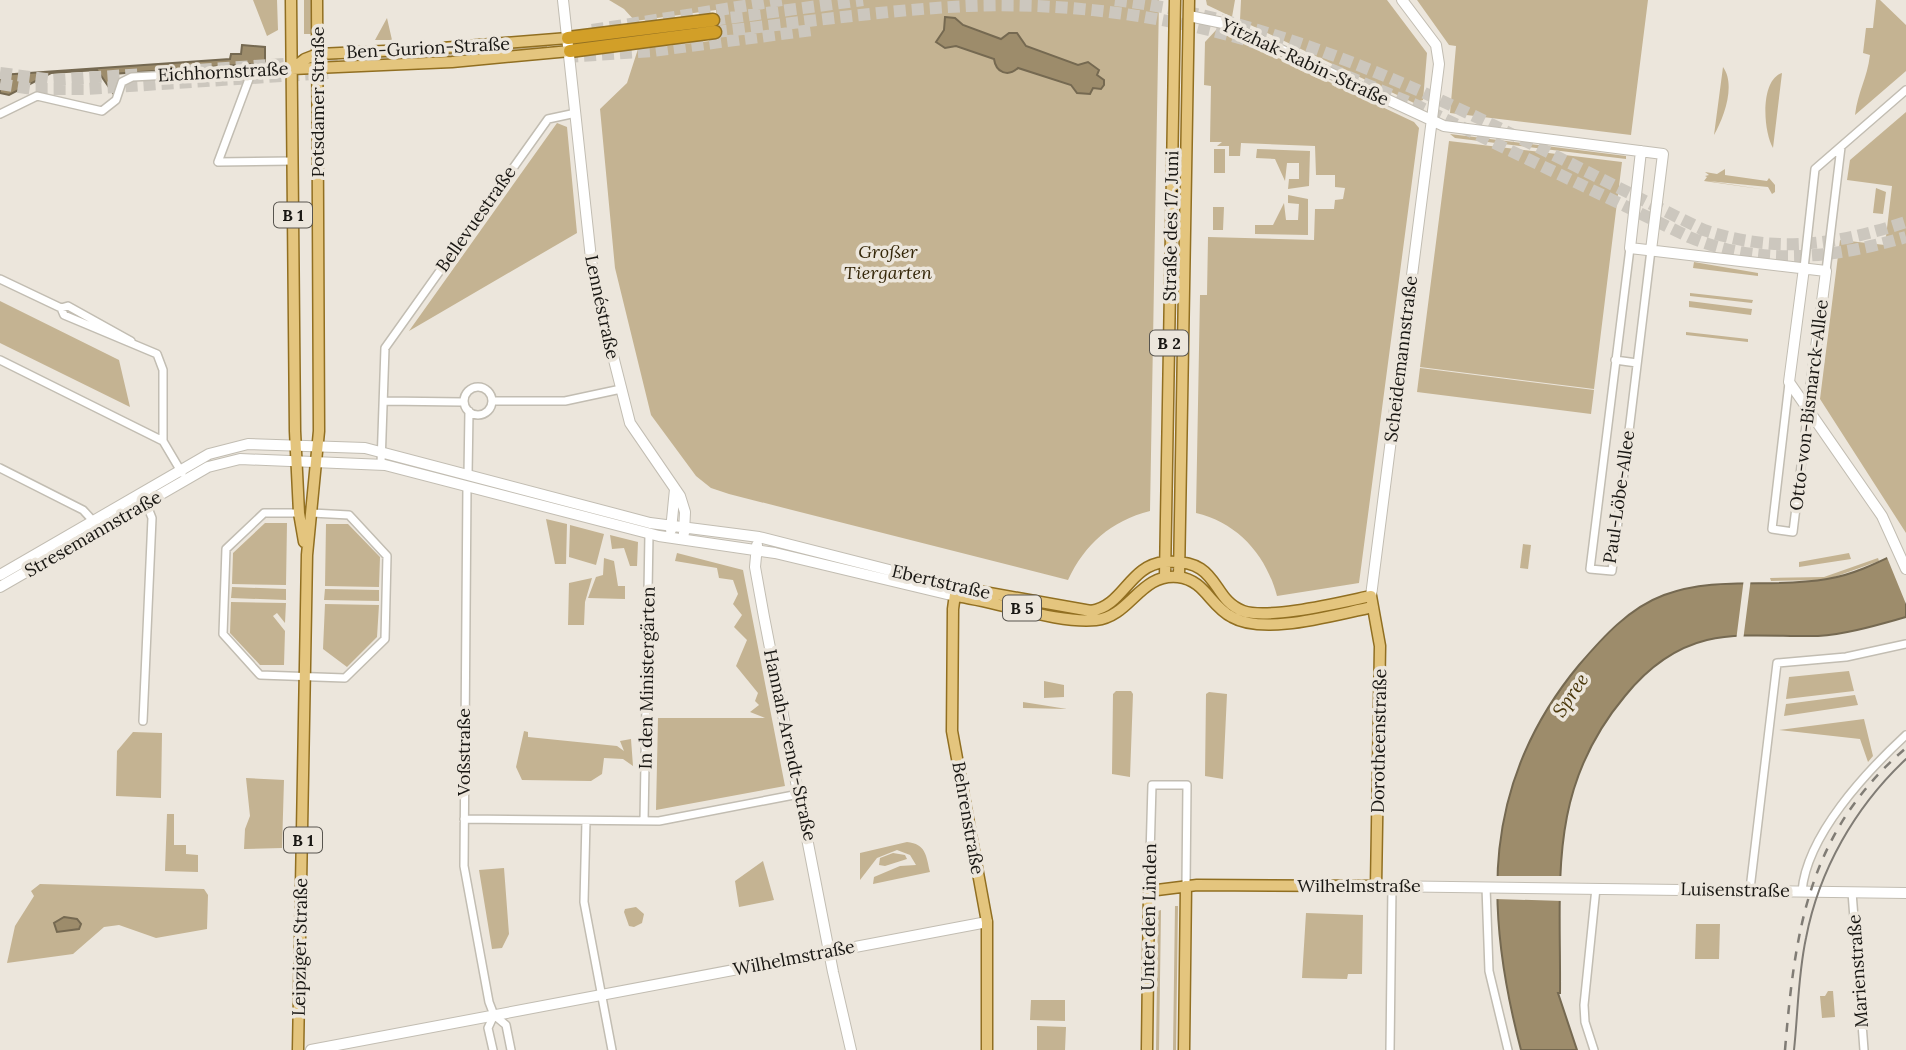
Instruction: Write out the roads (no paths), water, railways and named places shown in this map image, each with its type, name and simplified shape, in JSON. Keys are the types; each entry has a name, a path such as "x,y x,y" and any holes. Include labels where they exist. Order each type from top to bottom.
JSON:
{"highway":[{"path":"569,44 714,26"}],"main road":[{"name":"Potsdamer Straße","path":"291,0 296,445"},
{"name":"Potsdamer Straße","path":"317,0 318,447"},
{"name":"Lennéstraße","path":"563,0 591,265 631,426 674,485 684,507 684,527"},
{"name":"Straße des 17. Juni","path":"1165,577 1175,0"},
{"name":"Straße des 17. Juni","path":"1179,577 1189,0"},
{"name":"Scheidemannstraße","path":"1372,602 1439,53 1402,0"},
{"name":"Yitzhak-Rabin-Straße","path":"1189,16 1223,23 1444,126 1663,154"},
{"name":"Ben-Gurion-Straße","path":"292,69 304,59 318,54 569,44"},
{"name":"Ben-Gurion-Straße","path":"318,68 452,62 569,44"},
{"name":"Eichhornstraße","path":"292,69 318,68"},
{"name":"Paul-Löbe-Allee","path":"1630,248 1641,151"},
{"name":"Paul-Löbe-Allee","path":"1651,250 1663,154"},
{"path":"1630,248 1826,271"},
{"name":"Otto-von-Bismarck-Allee","path":"1790,382 1804,268"},
{"name":"Otto-von-Bismarck-Allee","path":"1808,408 1826,271"},
{"path":"1790,382 1894,540 1906,569"},
{"name":"B 1","path":"296,445 299,513 307,555"},
{"path":"183,475 209,454 234,446 365,448 382,459"},
{"name":"B 1","path":"306,677 307,555 318,447"},
{"name":"Ebertstraße","path":"382,459 649,534 757,551 1096,620 1114,614 1148,583 1165,577"},
{"path":"183,475 228,460 382,459"},
{"name":"Stresemannstraße","path":"97,525 146,503 183,475"},
{"name":"Stresemannstraße","path":"0,587 63,545 183,475"},
{"name":"Ebertstraße","path":"467,481 671,526 759,537 956,591 1091,611 1111,603 1141,569 1165,562 1179,562 1208,574 1230,603 1247,612 1372,602"},
{"path":"670,538 674,485"},
{"path":"684,527 684,540"},
{"name":"Hannah-Arendt-Straße","path":"759,537 755,568 851,1050"},
{"name":"Stresemannstraße","path":"0,575 63,545"},
{"path":"1165,577 1179,577 1203,589 1233,618 1251,624 1296,621 1372,602"},
{"name":"Behrenstraße","path":"956,591 952,731 987,922 987,1050"},
{"name":"Dorotheenstraße","path":"1372,602 1380,646 1376,886"},
{"name":"Leipziger Straße","path":"298,1050 306,677"},
{"name":"Wilhelmstraße","path":"1149,891 1186,886 1563,887"},
{"name":"Unter den Linden","path":"1184,1050 1186,886"},
{"name":"Luisenstraße","path":"1563,887 1906,893"},
{"name":"Unter den Linden","path":"1147,1050 1149,891"},
{"name":"Wilhelmstraße","path":"311,1050 987,922"}],"street":[{"name":"Yitzhak-Rabin-Straße","path":"1174,15 1189,16"},
{"name":"Eichhornstraße","path":"0,114 37,96 92,111 104,110 114,103 127,78 292,69"},
{"path":"248,72 218,162 293,161"},
{"path":"1841,147 1906,90"},
{"name":"Bellevuestraße","path":"385,401 384,354 388,344 548,119 576,113"},
{"name":"Otto-von-Bismarck-Allee","path":"1804,268 1815,169 1841,147"},
{"name":"Otto-von-Bismarck-Allee","path":"1826,271 1841,147"},
{"name":"Paul-Löbe-Allee","path":"1630,248 1590,569 1612,572 1651,250"},
{"path":"0,279 61,308 64,314 116,339 131,341 153,351 162,360 163,441 183,475"},
{"path":"0,360 163,441"},
{"path":"1615,360 1637,363"},
{"name":"Otto-von-Bismarck-Allee","path":"1790,382 1772,529 1793,532 1808,408"},
{"path":"476,389 487,391 494,401 487,411 469,411 463,402 464,394 476,389"},
{"path":"494,401 565,401 621,389"},
{"path":"382,459 385,401 463,402"},
{"name":"Voßstraße","path":"469,411 464,866 487,996 494,1015"},
{"path":"0,468 83,510 97,525"},
{"path":"143,721 152,518 146,503"},
{"path":"299,513 264,513 226,549 222,632 260,675 349,676 383,642 386,635 386,553 349,515 312,513"},
{"name":"In den Ministergärten","path":"644,821 649,534"},
{"path":"1750,890 1777,663 1830,659 1906,644"},
{"path":"1802,891 1810,863 1837,813 1871,768 1906,735"},
{"name":"Unter den Linden","path":"1149,891 1152,785 1187,785 1186,886"},
{"path":"464,819 644,821 799,794"},
{"path":"586,821 584,902 612,1050"},
{"path":"1390,1050 1392,886"},
{"path":"1489,887 1489,971 1508,1050"},
{"path":"1594,1050 1585,1022 1584,1005 1596,888"},
{"name":"Marienstraße","path":"1852,892 1864,1050"},
{"path":"493,1050 488,1028 494,1015 506,1025 511,1050"}],"water":[{"path":"945,17 955,18 963,25 1001,39 1009,33 1017,33 1026,46 1078,65 1088,62 1099,70 1097,75 1104,80 1104,85 1101,89 1093,88 1090,94 1077,93 1071,85 1018,68 1003,72 997,68 994,59 956,46 945,48 936,42 944,30"},
{"path":"242,45 265,47 265,63 112,74 110,81 115,87 113,93 97,70 51,73 9,95 0,93 0,75 230,59 231,54 241,54"},
{"name":"Spree","path":"1906,549 1906,617 1829,635 1748,635 1707,640 1672,654 1642,677 1625,696 1600,731 1582,766 1570,801 1564,837 1560,874 1558,993 1577,1050 1521,1050 1501,947 1497,897 1499,849 1508,801 1523,755 1547,710 1579,665 1628,615 1664,595 1705,585 1827,579 1857,571"},
{"path":"64,917 77,919 81,924 79,929 57,932 54,923"}],"tunnel":[{"path":"592,30 782,0"},
{"path":"713,20 863,0"},
{"path":"1115,0 1193,13 1270,34 1345,60 1490,124 1704,230 1756,242 1805,244 1855,236 1906,222"},
{"path":"715,32 905,10 1006,5 1119,13 1194,27 1266,46"},
{"path":"566,57 652,51 812,30"},
{"path":"182,71 510,48"},
{"path":"1330,69 1418,106 1689,237 1716,246 1743,253 1797,256 1851,250 1906,237"},
{"path":"0,73 53,80 143,74"},
{"path":"0,84 32,89 85,89 328,73"}],"tram line":[{"path":"1794,1050 1803,952 1820,888 1855,819 1906,759"}],"railway":[{"path":"1785,1050 1794,964 1812,886 1827,849 1847,814 1873,780 1906,748"}],"park label":[{"name":"Großer Tiergarten","path":"888,262"}]}
